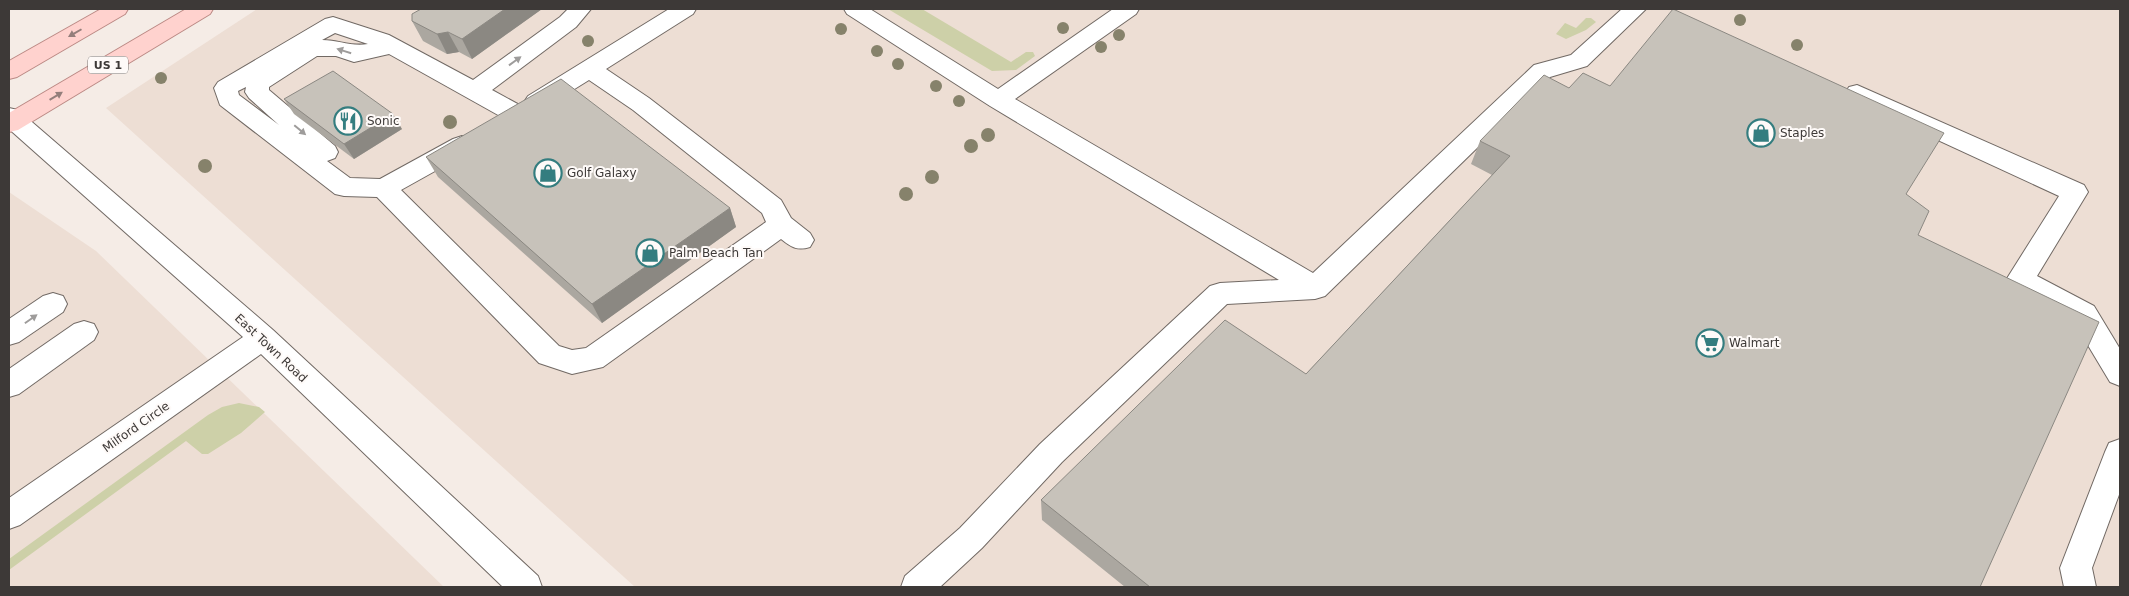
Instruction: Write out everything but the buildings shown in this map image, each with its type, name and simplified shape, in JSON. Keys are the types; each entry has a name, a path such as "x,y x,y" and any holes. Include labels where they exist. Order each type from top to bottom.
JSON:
{"main road":[{"path":"9,71 117,9"},
{"name":"US 1","path":"11,121 202,9"}],"street":[{"path":"476,90 568,22 580,9"},
{"path":"516,114 476,90 381,40 333,24 226,88 228,99 344,187 384,188 516,114 685,9"},
{"path":"855,9 998,100 1315,288"},
{"path":"998,100 1128,9"},
{"path":"917,587 971,538 1051,453 1220,294 1315,288 1542,71 1579,61 1635,9"},
{"path":"344,187 342,168 257,92 258,83 306,52 316,48 340,48 354,54 392,46"},
{"path":"384,188 549,355 572,362 593,359 791,232 772,207 641,104 590,69"},
{"path":"1835,84 2075,192 2020,280 2084,314 2120,374"},
{"name":"East Town Road","path":"11,121 263,338 526,587"},
{"path":"9,334 53,304"},
{"path":"9,385 84,332"},
{"name":"Milford Circle","path":"9,515 263,338"},
{"path":"2080,587 2076,568 2120,452"}],"shaded area":[{"path":"257,9 2120,9 2120,587 635,587 106,108"},
{"path":"9,192 96,251 444,587 9,587"}],"green space":[{"path":"888,9 922,9 1011,62 1026,52 1033,52 1035,56 1016,70 992,71"},
{"path":"1586,18 1591,18 1596,22 1586,30 1566,39 1556,34 1565,23 1576,28"},
{"path":"239,403 259,407 265,412 241,433 208,454 202,454 186,441 9,570 9,559 208,415 222,407"}],"place":[{"name":"Sonic","path":"348,121"},
{"name":"Staples","path":"1761,133"},
{"name":"Golf Galaxy","path":"548,173"},
{"name":"Palm Beach Tan","path":"650,253"},
{"name":"Walmart","path":"1710,343"}]}
